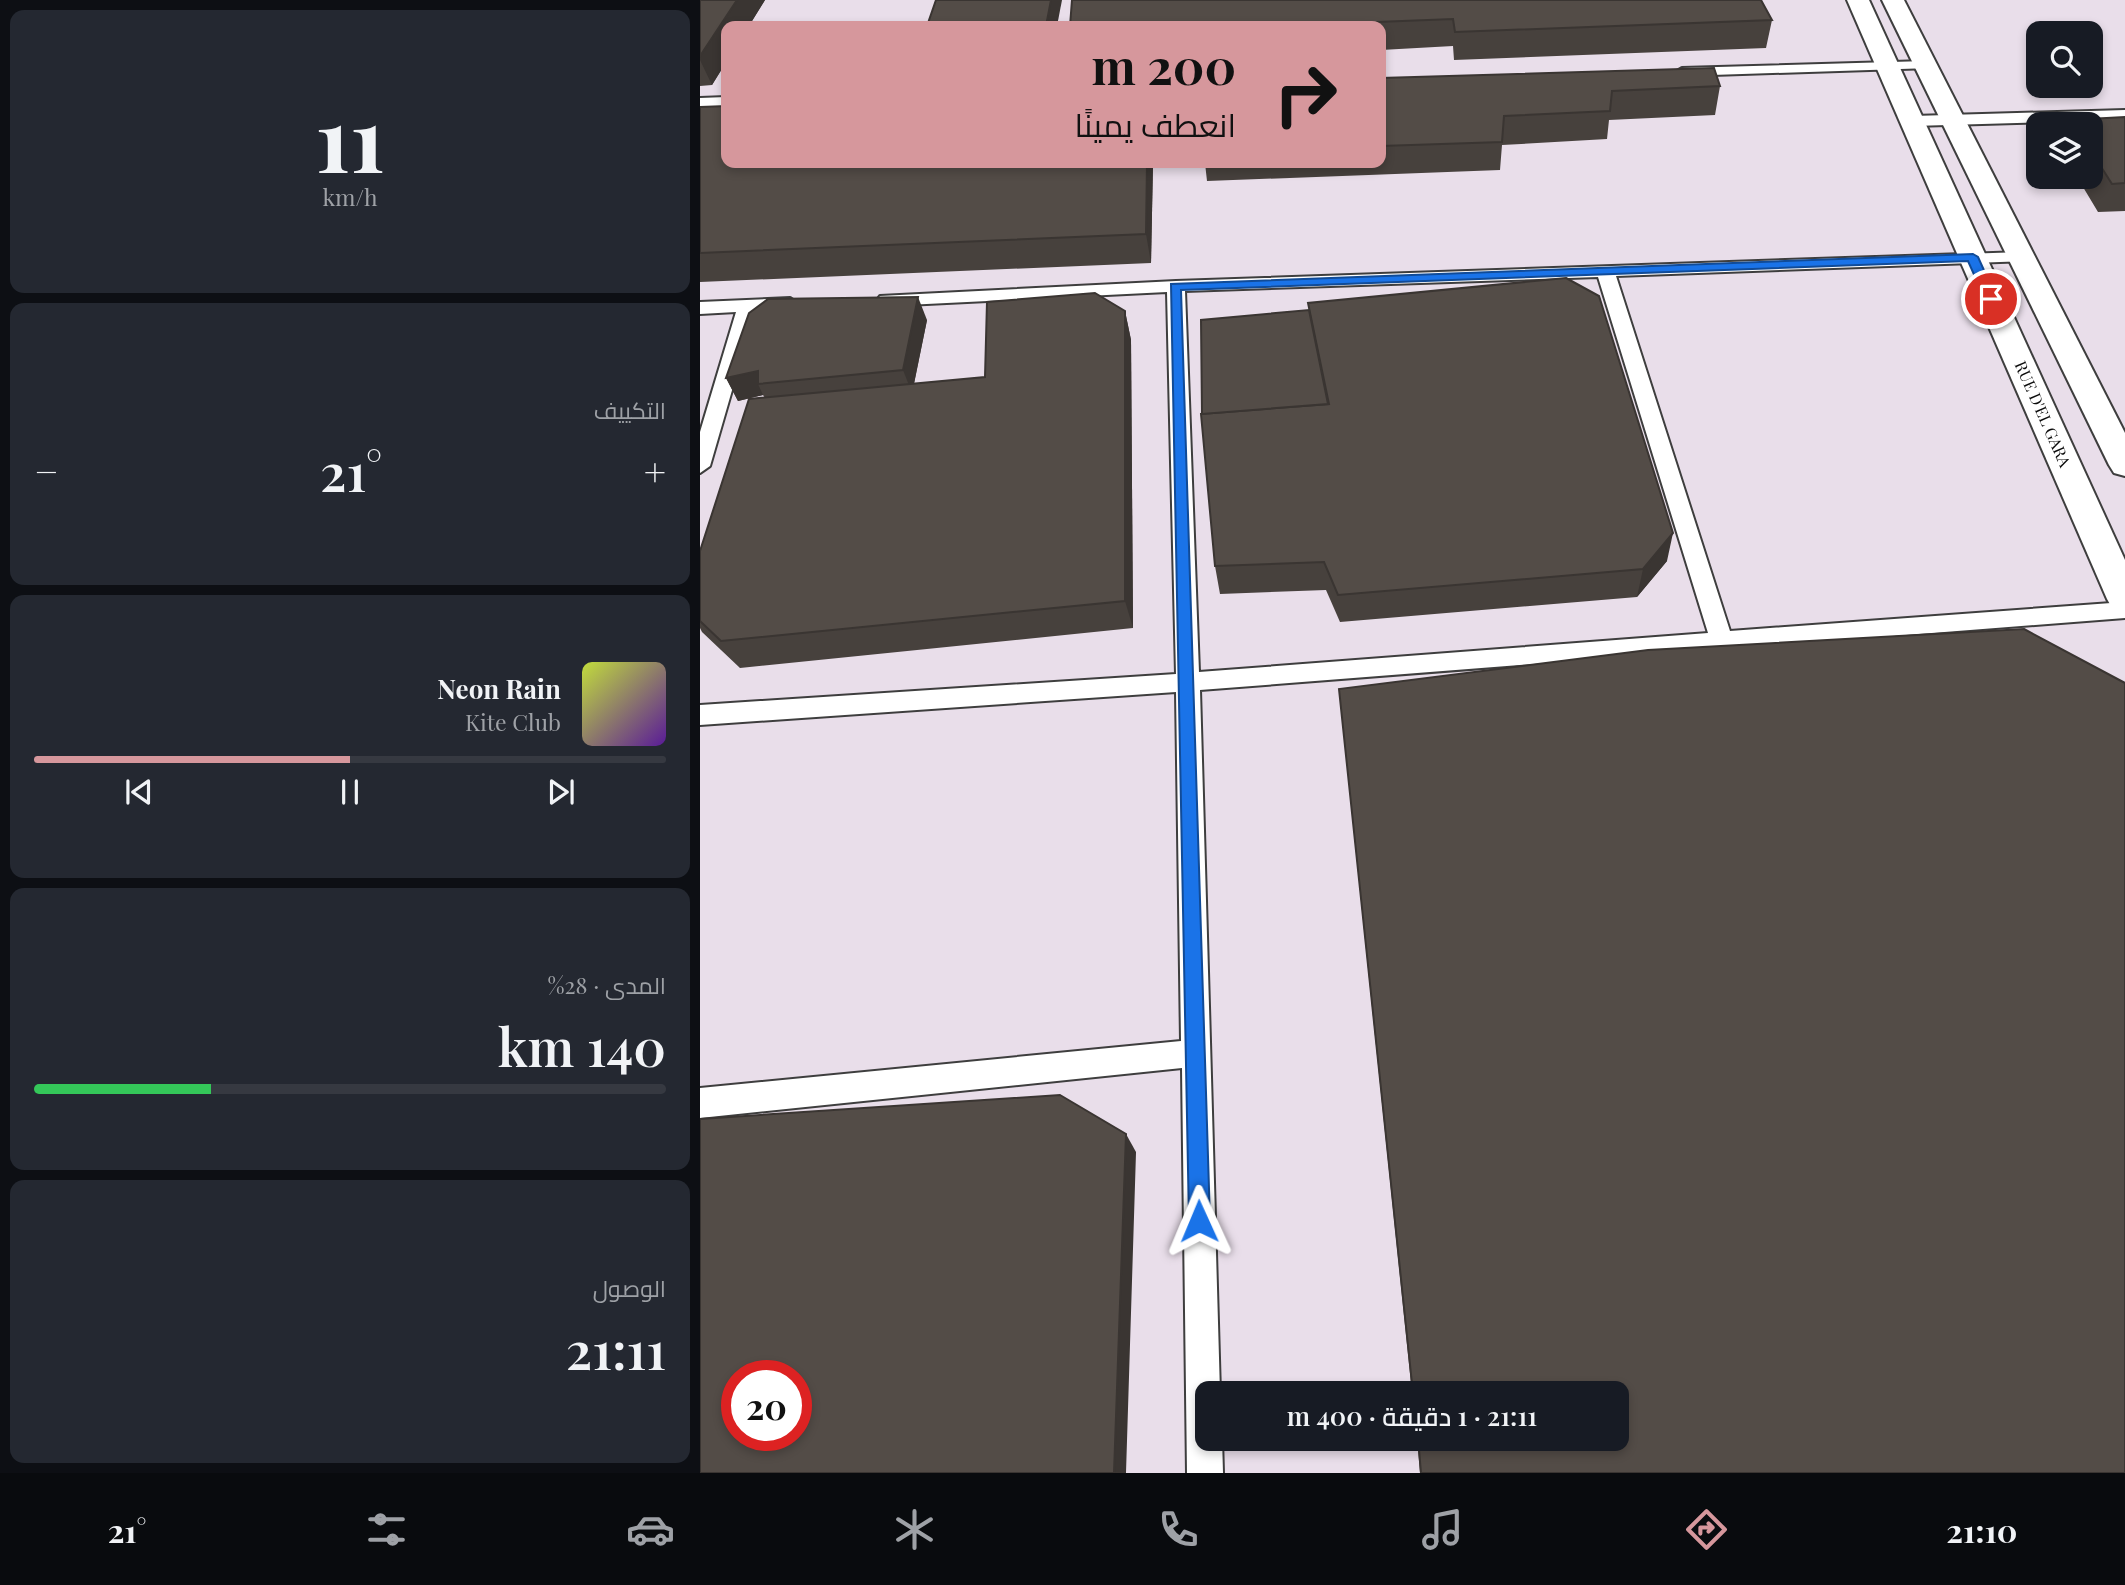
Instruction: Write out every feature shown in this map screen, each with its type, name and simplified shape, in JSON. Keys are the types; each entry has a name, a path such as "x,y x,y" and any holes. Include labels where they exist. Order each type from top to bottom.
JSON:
{"street":[{"name":"RUE D'EL GARA","path":"1858,0 2125,599"},
{"path":"1893,0 2125,465"}],"lane":[{"path":"1669,73 1926,65"},
{"path":"700,103 721,102"},
{"path":"1913,121 2125,115"},
{"path":"872,300 1175,286 2022,257"},
{"path":"1605,270 1722,641"},
{"path":"1175,286 1188,682 1205,1473"},
{"path":"700,308 802,304"},
{"path":"700,466 747,306"},
{"path":"700,716 1188,682 2125,610"},
{"path":"700,1103 1196,1053"}],"shaded area":[{"path":"700,0 2125,0 2125,1473 700,1473"}],"building":[{"path":"700,0 737,0 721,21 700,56"},
{"path":"936,0 1051,0 1047,21 929,21"},
{"path":"1072,0 1761,0 1772,20 1455,32 1453,19 1386,22 1070,21"},
{"path":"1714,68 1720,86 1612,91 1610,111 1504,116 1502,142 1386,146 1386,78"},
{"path":"721,106 721,168 1147,168 1146,234 700,253 700,107"},
{"path":"2125,117 2125,183 2112,184 2103,170 2103,118"},
{"path":"1566,278 1599,296 1673,533 1643,569 1338,595 1324,562 1215,566 1201,414 1329,404 1308,303"},
{"path":"1095,293 1125,311 1125,601 721,641 700,621 700,551 749,399 985,377 987,302"},
{"path":"918,297 903,370 758,384 758,371 726,378 749,313 768,299"},
{"path":"1309,310 1328,404 1202,414 1201,320"},
{"path":"2024,629 2125,683 2125,1473 1421,1473 1419,1451 1629,1451 1629,1381 1412,1381 1339,689 1648,650"},
{"path":"1060,1095 1126,1134 1114,1473 700,1473 700,1119"}],"route":[{"path":"1199,1221 1188,682 1175,286 1973,257 1991,299"}]}
